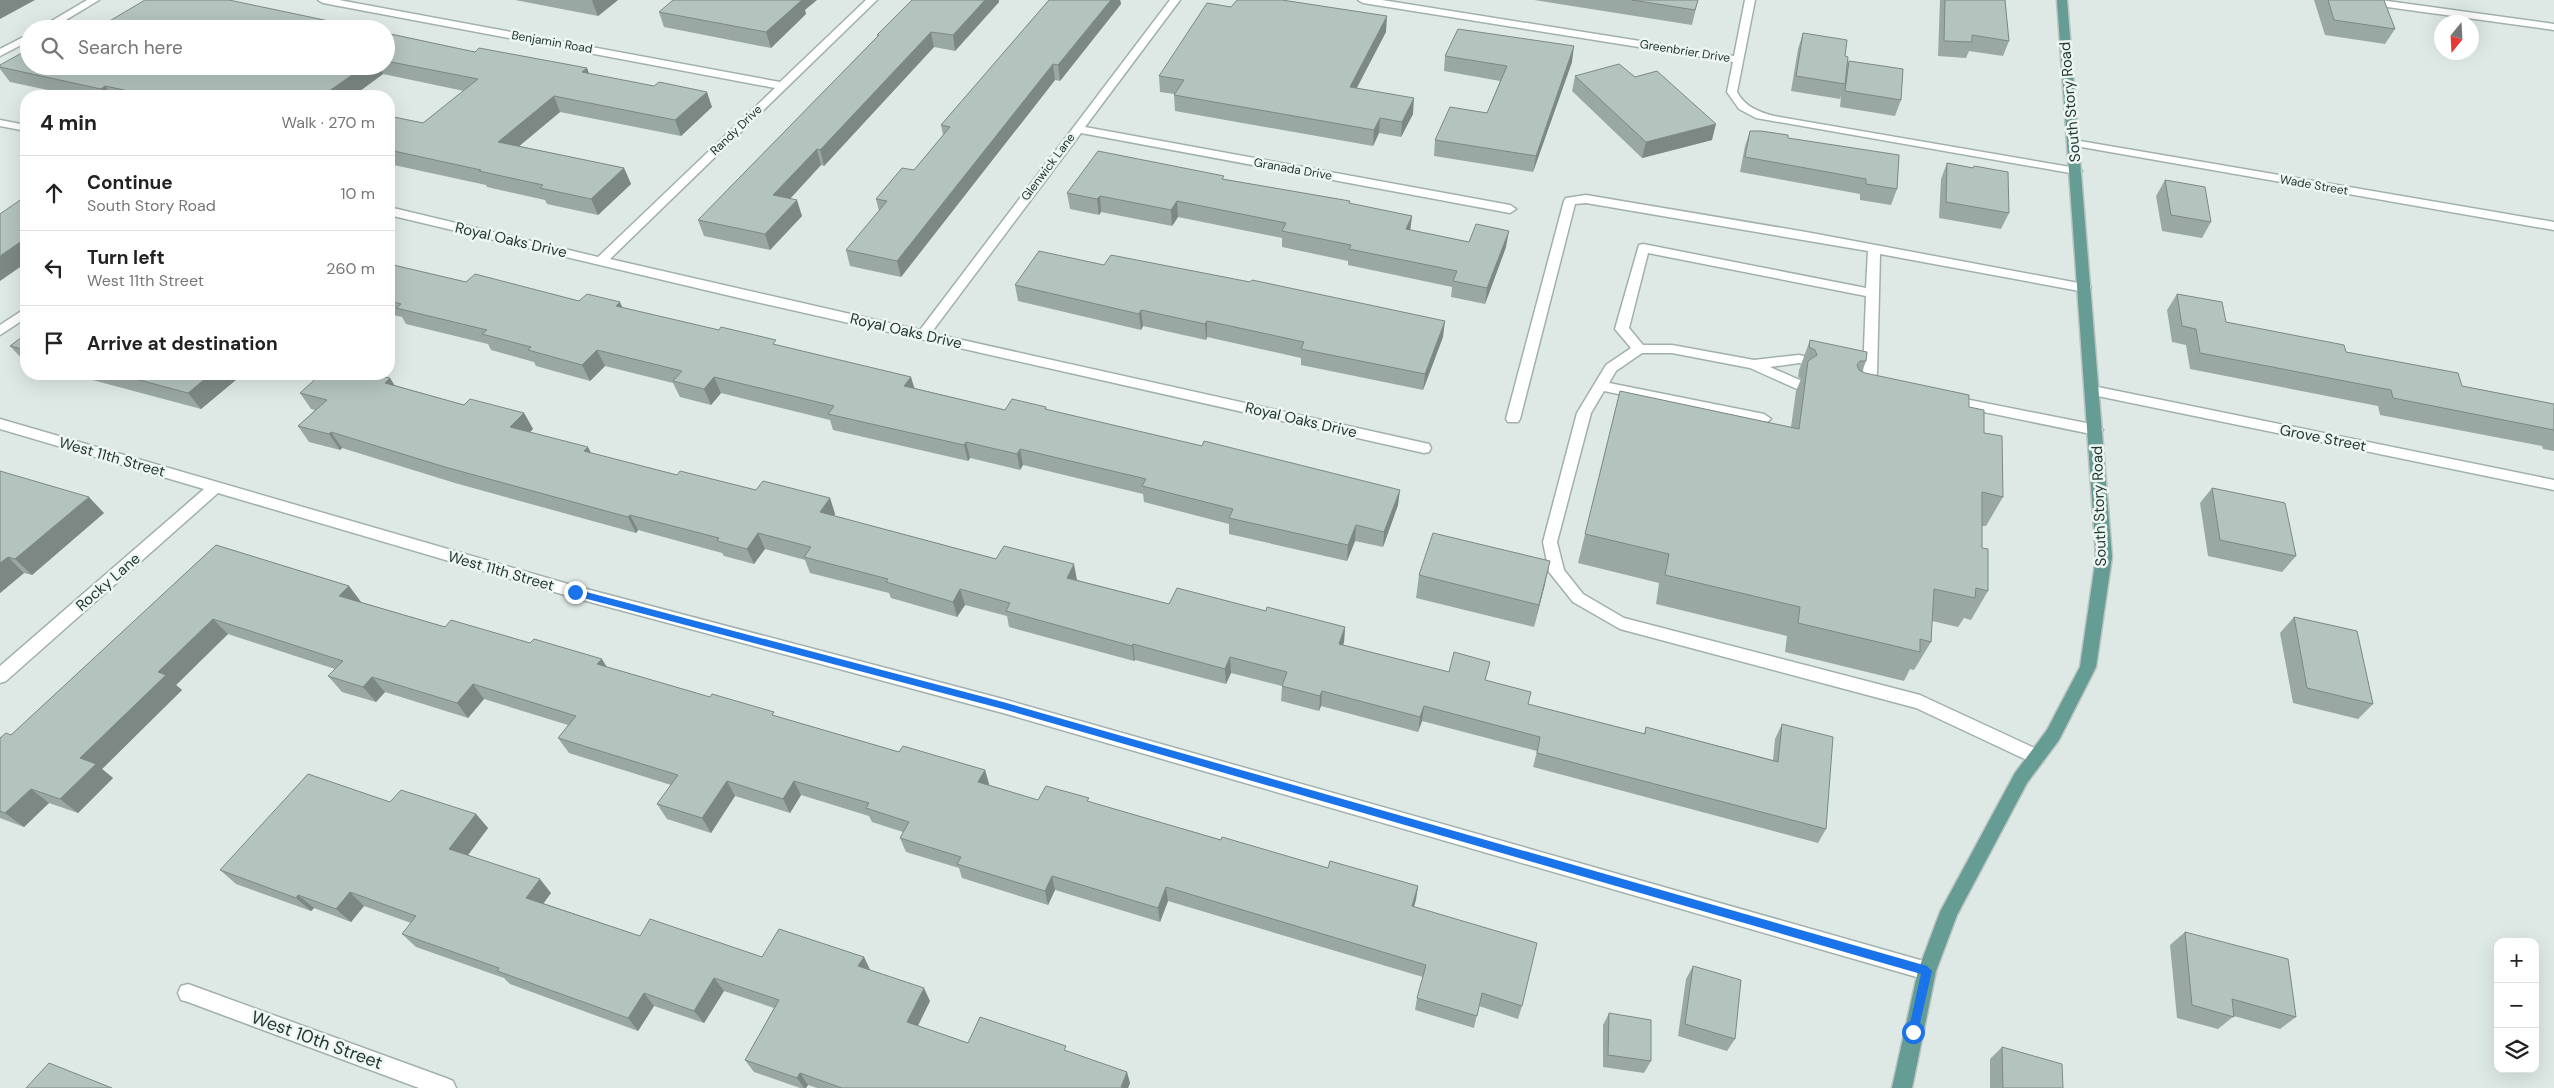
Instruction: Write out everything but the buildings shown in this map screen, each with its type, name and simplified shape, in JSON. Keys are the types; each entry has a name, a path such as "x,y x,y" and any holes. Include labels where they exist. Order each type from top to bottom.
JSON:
{"main road":[{"name":"South Story Road","path":"1902,1088 1927,971 1949,912 2021,778 2053,735 2088,667 2104,557 2096,430 2062,0"}],"street":[{"path":"59,20 94,0"},
{"name":"Benjamin Road","path":"322,0 782,86"},
{"name":"Randy Drive","path":"600,261 872,0"},
{"name":"Glenwick Lane","path":"923,335 1176,0"},
{"name":"Greenbrier Drive","path":"1364,0 1737,60 1732,92 1736,102 1752,114 2076,171"},
{"path":"1737,60 1750,0"},
{"path":"2358,0 2554,28"},
{"path":"0,53 20,42"},
{"path":"0,123 20,127"},
{"name":"Granada Drive","path":"1077,129 1510,209"},
{"name":"Wade Street","path":"2074,143 2554,226"},
{"path":"1513,419 1570,201 1586,199 2085,288"},
{"name":"Royal Oaks Drive","path":"395,212 923,335 1424,448"},
{"path":"1639,349 1622,329 1643,248 1873,293"},
{"path":"1874,249 1873,293 1863,372 1888,380"},
{"path":"0,331 20,316"},
{"path":"1797,384 1754,364 1672,350 1639,349 1611,368 1584,413 1550,542 1557,572 1578,598 1620,623 1920,702 2037,757"},
{"path":"1754,364 1799,359 1837,367"},
{"path":"1600,386 1764,419"},
{"name":"Grove Street","path":"2093,391 2554,485"},
{"path":"1931,397 2096,430"},
{"name":"West 11th Street","path":"0,424 575,592 1003,706 1927,971"},
{"name":"Rocky Lane","path":"0,676 215,487"},
{"name":"West 10th Street","path":"188,993 446,1088"}],"route":[{"path":"575,592 1003,706 1927,971 1913,1032"}]}
